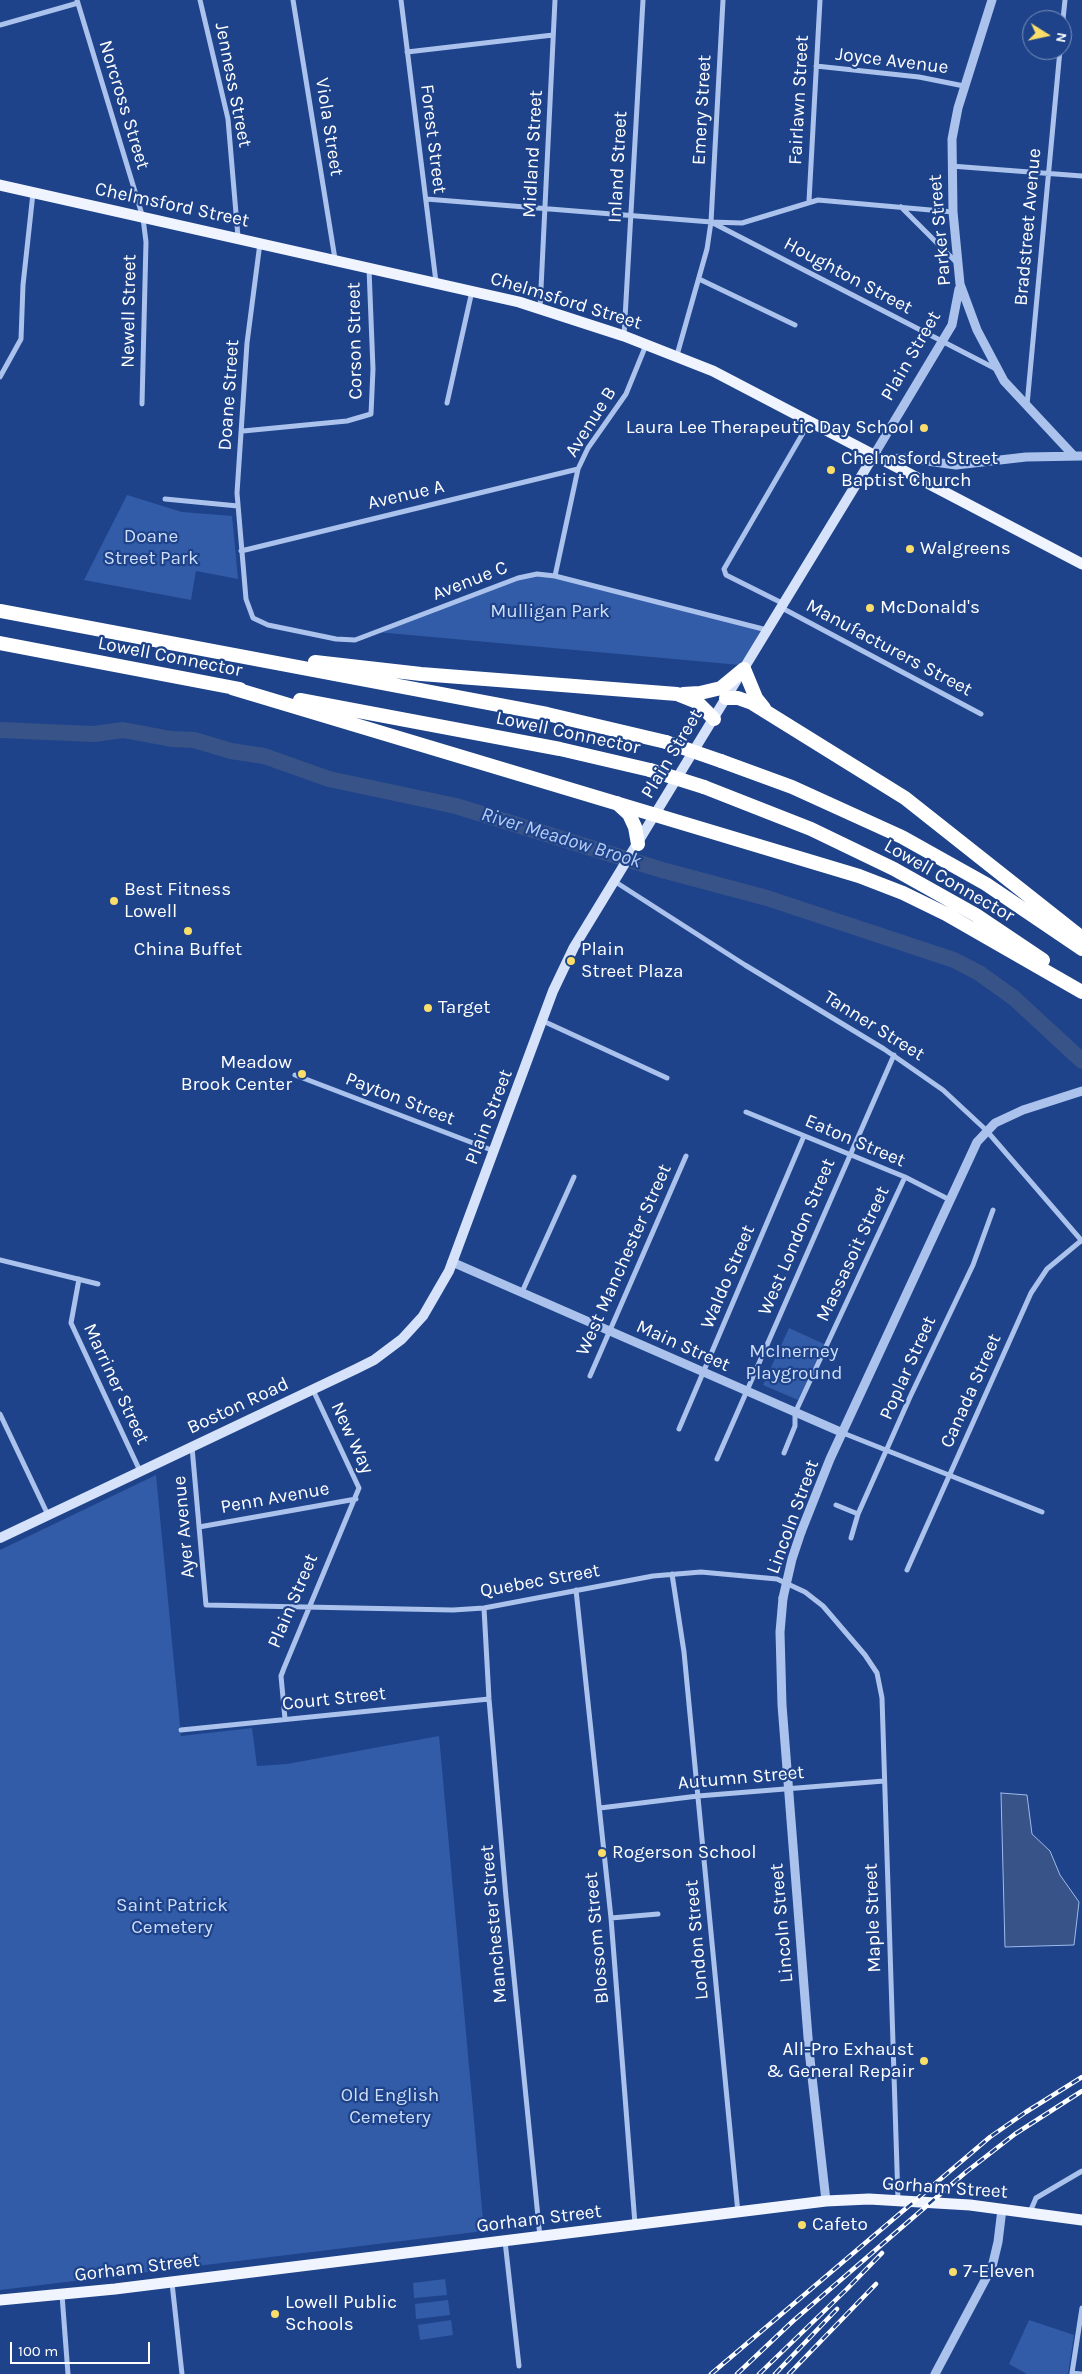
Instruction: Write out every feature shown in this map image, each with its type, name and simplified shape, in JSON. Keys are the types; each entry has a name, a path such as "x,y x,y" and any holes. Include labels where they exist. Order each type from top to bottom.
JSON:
{"highway":[{"name":"Lowell Connector","path":"0,611 547,714 666,742 792,787 902,837 986,884 1082,949"},
{"name":"Lowell Connector","path":"0,643 560,749 650,770 704,787 797,822 894,869 976,916 1082,990"},
{"path":"238,656 278,658 421,674 677,694 700,694 721,688 744,669 756,698 770,714"},
{"path":"232,688 841,870 903,893 946,914 1082,990"},
{"path":"677,694 697,702 714,719"},
{"path":"726,698 743,700 770,714 905,798 1082,938"},
{"path":"616,803 629,814 635,827 638,844"}],"main road":[{"name":"Chelmsford Street","path":"0,185 436,282 540,309 624,336 712,370 1082,564"},
{"name":"Plain Street","path":"452,1262 562,970 726,698 878,457"},
{"name":"Boston Road","path":"0,1538 374,1360 402,1339 423,1316 441,1288 452,1262"},
{"name":"Gorham Street","path":"0,2300 172,2282 738,2214 826,2201 868,2199 898,2201 1030,2212 1082,2220"}],"street":[{"name":"Jenness Street","path":"200,0 228,119 238,237"},
{"name":"Viola Street","path":"293,0 336,259"},
{"name":"Forest Street","path":"401,0 436,282"},
{"name":"Midland Street","path":"540,309 555,0"},
{"name":"Inland Street","path":"624,336 643,0"},
{"name":"Emery Street","path":"677,355 699,279 711,222 723,0"},
{"name":"Fairlawn Street","path":"809,201 820,0"},
{"name":"Parker Street","path":"992,0 954,122 951,166 953,212 960,284 973,322 998,371 1011,390 1078,456"},
{"path":"0,25 78,1"},
{"name":"Norcross Street","path":"78,1 143,218"},
{"path":"408,52 553,35"},
{"name":"Bradstreet Avenue","path":"1027,407 1059,60"},
{"name":"Joyce Avenue","path":"816,66 919,77 964,86"},
{"path":"951,166 1082,176"},
{"path":"0,377 21,339 23,285 33,193"},
{"path":"426,199 711,222 742,222 809,201 829,199 953,212"},
{"path":"900,206 957,263"},
{"name":"Newell Street","path":"142,404 146,242 143,218"},
{"name":"Houghton Street","path":"711,222 998,371"},
{"name":"Doane Street","path":"241,551 238,506 247,343 260,242"},
{"name":"Corson Street","path":"243,430 347,421 371,414 373,369 369,267"},
{"path":"699,279 795,325"},
{"name":"Plain Street","path":"878,457 955,315 960,284"},
{"path":"447,403 472,291"},
{"name":"Avenue B","path":"555,576 578,469 588,448 626,394 646,344"},
{"name":"Manufacturers Street","path":"810,421 724,569 726,574 981,714"},
{"path":"878,457 905,458 956,465 1026,457 1078,456"},
{"name":"Avenue A","path":"241,551 578,469"},
{"path":"165,499 238,506"},
{"name":"Avenue C","path":"241,551 246,599 253,618 268,625 347,640 365,637 527,576 555,576 768,630"},
{"name":"Tanner Street","path":"614,881 894,1055 943,1090 986,1130 1082,1241"},
{"path":"543,1021 667,1078"},
{"name":"West London Street","path":"717,1459 894,1055"},
{"name":"Payton Street","path":"295,1075 495,1151"},
{"name":"Lincoln Street","path":"826,2201 809,2050 788,1788 780,1656 783,1598 792,1559 801,1532 843,1433 970,1156 986,1130 995,1122 1023,1110 1082,1091"},
{"name":"Eaton Street","path":"746,1112 905,1177 950,1200"},
{"name":"Waldo Street","path":"679,1429 804,1136"},
{"name":"West Manchester Street","path":"590,1376 686,1156"},
{"path":"522,1292 574,1177"},
{"name":"Massasoit Street","path":"784,1453 795,1426 795,1413 905,1177"},
{"name":"Poplar Street","path":"851,1538 858,1514 973,1265 993,1210"},
{"name":"Canada Street","path":"907,1570 1031,1294 1047,1269 1082,1241"},
{"path":"0,1260 98,1284"},
{"name":"Main Street","path":"452,1262 887,1452 1042,1512"},
{"name":"Marriner Street","path":"79,1279 71,1323 140,1471"},
{"name":"New Way","path":"313,1390 358,1485 356,1499"},
{"path":"0,1414 48,1515"},
{"name":"Ayer Avenue","path":"192,1446 206,1605"},
{"name":"Plain Street","path":"285,1719 281,1676 309,1606 356,1499"},
{"name":"Penn Avenue","path":"199,1527 356,1499"},
{"path":"836,1504 858,1514"},
{"name":"Quebec Street","path":"206,1605 414,1610 484,1608 672,1574 701,1572 757,1576 785,1582 805,1592 823,1606 854,1643"},
{"name":"London Street","path":"672,1574 684,1652 738,2214"},
{"name":"Blossom Street","path":"576,1590 611,1918 635,2225"},
{"name":"Manchester Street","path":"484,1608 507,1906 540,2237"},
{"name":"Maple Street","path":"854,1643 877,1673 882,1698 898,2201"},
{"name":"Court Street","path":"181,1730 490,1699"},
{"name":"Autumn Street","path":"600,1808 698,1796 884,1781"},
{"path":"611,1918 658,1914"},
{"path":"1030,2212 1036,2198 1082,2172"},
{"path":"935,2374 992,2268 997,2248 1002,2210"},
{"path":"505,2241 519,2366"},
{"path":"172,2282 182,2374"},
{"path":"62,2294 68,2374"},
{"path":"1081,2374 1072,2373 1082,2308"}],"green space":[{"name":"Doane Street Park","path":"127,495 182,512 232,516 238,579 196,571 191,600 84,580"},
{"name":"Mulligan Park","path":"527,576 555,576 768,630 740,665 377,632"},
{"name":"McInerney Playground","path":"789,1328 824,1344 798,1400 763,1385"},
{"name":"Saint Patrick Cemetery","path":"156,1475 181,1736 252,1728 257,1766 287,1764 439,1736 484,2231 0,2290 0,1550"},
{"path":"445,2279 447,2295 414,2298 413,2283"},
{"path":"448,2300 450,2315 416,2319 415,2304"},
{"path":"451,2320 453,2335 420,2340 418,2325"},
{"path":"1029,2320 1074,2335 1068,2374 1027,2374 1009,2364"}],"shaded area":[{"path":"1001,1793 1027,1795 1032,1834 1050,1851 1060,1875 1079,1902 1074,1945 1005,1947"}],"waterway":[{"name":"River Meadow Brook","path":"0,730 94,734 123,730 171,739 194,740 231,751 264,756 329,779 456,806 662,870 767,898 954,960 979,973 1014,998 1082,1061"}],"railway":[{"path":"711,2374 990,2137 1082,2077"},
{"path":"737,2374 793,2321 966,2172 1015,2134 1082,2091"},
{"path":"759,2374 882,2253"},
{"path":"789,2374 876,2284"},
{"path":"775,2374 837,2309"}],"place":[{"name":"Laura Lee Therapeutic Day School","path":"924,428"},
{"name":"Chelmsford Street Baptist Church","path":"831,470"},
{"name":"Walgreens","path":"910,549"},
{"name":"McDonald's","path":"870,608"},
{"name":"Best Fitness Lowell","path":"114,901"},
{"name":"China Buffet","path":"188,931"},
{"name":"Plain Street Plaza","path":"571,961"},
{"name":"Target","path":"428,1008"},
{"name":"Meadow Brook Center","path":"302,1074"},
{"name":"Rogerson School","path":"602,1853"},
{"name":"All-Pro Exhaust & General Repair","path":"924,2061"},
{"name":"Cafeto","path":"802,2225"},
{"name":"7-Eleven","path":"953,2272"},
{"name":"Lowell Public Schools","path":"275,2314"}],"park label":[{"name":"Old English Cemetery","path":"390,2107"}]}
